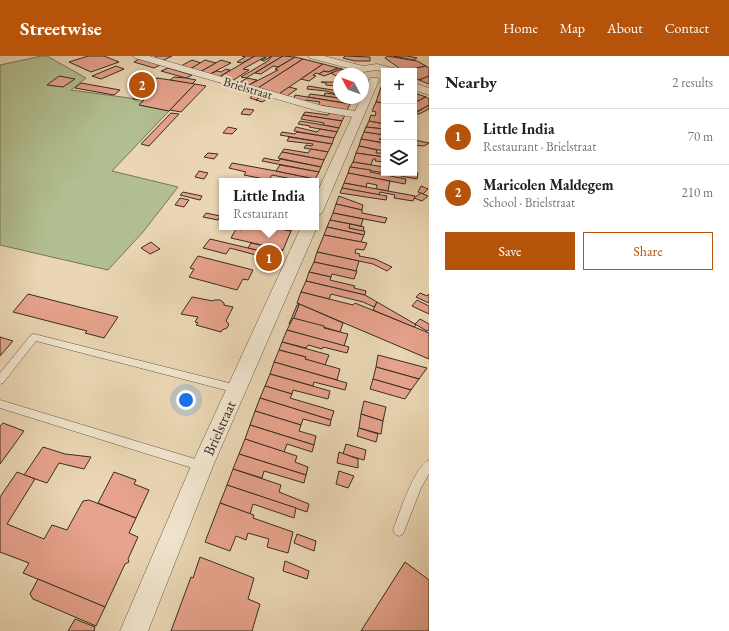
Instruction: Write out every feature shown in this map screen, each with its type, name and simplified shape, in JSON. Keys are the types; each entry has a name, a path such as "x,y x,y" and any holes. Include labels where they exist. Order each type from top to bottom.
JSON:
{"street":[{"name":"Brielstraat","path":"138,56 316,107 359,115"},
{"path":"313,56 347,68"},
{"path":"369,76 377,67 377,56"},
{"path":"377,67 381,68"},
{"path":"417,87 429,92"},
{"path":"319,204 359,115 362,104"},
{"name":"Brielstraat","path":"134,631 202,466 308,230"}],"lane":[{"path":"0,380 34,337 237,389"},
{"path":"0,404 202,466"},
{"path":"399,530 416,485 429,465"}],"green space":[{"path":"47,56 86,78 71,90 144,100 140,105 169,111 112,171 178,187 143,232 108,270 0,245 0,65"}],"building":[{"path":"88,56 104,56 119,62 91,72 69,62"},
{"path":"157,56 172,56 162,61 153,58"},
{"path":"242,56 255,56 242,63 237,62 245,57"},
{"path":"255,56 272,56 264,61 261,60 266,58 265,57 243,69 249,70 232,81 219,77"},
{"path":"272,56 283,56 246,78 241,77 268,61"},
{"path":"283,56 295,57 278,67 273,66 261,74 255,73"},
{"path":"345,56 370,57 370,61 355,61 343,58"},
{"path":"387,56 417,61 426,66 417,68 399,68 385,58"},
{"path":"393,56 407,56 417,58 413,60"},
{"path":"295,57 303,59 258,88 249,85 278,70 275,69"},
{"path":"139,59 160,65 154,68 134,62"},
{"path":"303,59 323,64 279,94 258,88"},
{"path":"192,60 201,63 190,69 181,66"},
{"path":"205,60 216,63 200,72 190,69"},
{"path":"221,60 231,63 210,74 200,72"},
{"path":"323,64 338,68 333,68 333,70 328,72 324,71 319,74 316,73 313,75 316,76 309,81 301,79"},
{"path":"116,66 124,69 101,79 92,76"},
{"path":"426,66 429,68 429,76 419,80 417,79 417,68"},
{"path":"168,68 192,75 186,78 161,71"},
{"path":"226,69 230,70 219,77 210,74 217,71 221,72"},
{"path":"333,70 333,72 324,76 319,74 324,71 328,72"},
{"path":"59,76 75,79 63,87 47,85"},
{"path":"429,76 429,84 419,80"},
{"path":"174,77 196,80 192,84 170,80"},
{"path":"157,78 195,84 169,111 139,105 144,100 133,99"},
{"path":"247,78 257,80 249,85 239,83"},
{"path":"321,82 333,82 333,86 326,85 326,83"},
{"path":"81,83 120,90 114,95 75,88"},
{"path":"195,84 206,86 181,112 170,110"},
{"path":"308,86 333,90 333,93 326,91 307,89"},
{"path":"289,87 297,89 287,96 279,94"},
{"path":"381,87 381,103 376,102"},
{"path":"254,93 263,95 256,100 250,98"},
{"path":"325,93 333,94 333,97 324,96"},
{"path":"310,94 333,97 333,101 308,97"},
{"path":"417,94 426,97 417,102"},
{"path":"263,95 270,97 262,102 256,100"},
{"path":"295,95 333,101 333,104 350,104 347,110 318,105 320,102 304,101 294,98"},
{"path":"426,97 429,99 429,105 418,111 417,102"},
{"path":"376,102 381,103 381,123 369,121 371,115 375,116 376,112 372,111"},
{"path":"429,105 429,109 419,114 417,114 417,112"},
{"path":"244,109 254,110 250,115 241,114"},
{"path":"305,112 328,115 329,113 345,115 342,121 303,115"},
{"path":"171,113 179,114 149,146 141,144"},
{"path":"303,115 342,121 339,128 323,125 324,123 301,119"},
{"path":"300,121 339,128 337,132 309,127 310,126 298,124"},
{"path":"369,121 381,123 381,129 366,127"},
{"path":"228,127 237,129 232,134 223,133"},
{"path":"296,127 317,132 320,129 337,132 334,138 294,131"},
{"path":"366,127 381,129 381,135 364,132"},
{"path":"282,132 295,134 297,132 334,138 332,144 280,135"},
{"path":"364,132 381,135 381,139 379,139 381,139 381,142 361,139"},
{"path":"289,137 332,144 328,152 304,148 306,145 312,146 313,144 287,141"},
{"path":"361,139 381,142 381,150 359,146"},
{"path":"417,141 429,143 424,146 417,145"},
{"path":"359,146 377,150 376,153 381,153 381,157 356,153"},
{"path":"284,149 308,153 311,149 328,152 324,160 282,152"},
{"path":"282,152 324,160 321,167 278,158"},
{"path":"208,153 218,154 214,159 204,157"},
{"path":"356,153 381,157 381,162 375,161 376,159 373,159 371,165 353,162"},
{"path":"264,158 279,161 280,159 321,167 319,172 262,161"},
{"path":"353,162 381,167 381,172 350,167"},
{"path":"232,163 310,178 287,178 272,175 270,178 259,178 244,175 246,172 229,168"},
{"path":"280,165 319,172 316,178 310,178 276,171"},
{"path":"350,167 371,170 370,172 381,174 381,176 406,179 405,184 348,173"},
{"path":"199,171 208,173 204,179 195,177"},
{"path":"348,173 390,181 388,191 376,189 377,185 367,183 366,187 344,183"},
{"path":"418,173 417,179 401,176 417,176"},
{"path":"344,183 415,196 413,201 394,198 395,195 380,192 379,195 342,188"},
{"path":"421,186 428,189 423,194 418,192"},
{"path":"342,188 387,196 386,200 340,193"},
{"path":"183,192 202,196 200,200 180,195"},
{"path":"421,193 428,196 422,201 414,198"},
{"path":"339,196 363,205 362,210 336,204"},
{"path":"180,198 189,200 184,207 175,205"},
{"path":"336,204 362,210 362,213 387,218 385,223 333,213"},
{"path":"206,213 219,216 218,220 203,217"},
{"path":"333,213 363,219 361,226 330,220"},
{"path":"330,220 350,224 349,228 365,231 364,235 327,227"},
{"path":"350,224 364,227 363,231 349,228"},
{"path":"327,227 364,235 361,242 324,235"},
{"path":"235,230 291,231 283,250 231,238"},
{"path":"324,235 367,243 364,250 356,249 355,253 360,254 359,256 375,259 392,267 387,271 373,264 317,252"},
{"path":"210,239 280,255 276,265 254,259 256,255 230,248 226,254 203,248"},
{"path":"151,242 160,249 150,254 141,248"},
{"path":"251,243 283,250 280,255 248,248"},
{"path":"317,252 359,261 356,271 314,262"},
{"path":"198,256 253,270 248,280 243,279 237,290 189,277 194,269 190,268"},
{"path":"314,262 357,271 354,279 332,274 331,277 309,272"},
{"path":"309,272 331,277 330,280 355,286 354,288 366,291 365,295 306,281"},
{"path":"306,281 365,295 377,302 374,307 363,302 331,294 329,299 301,292"},
{"path":"301,292 353,305 355,303 429,333 429,359 297,303"},
{"path":"420,293 427,296 429,294 429,303 416,297"},
{"path":"28,294 118,317 104,338 85,333 87,331 13,312"},
{"path":"192,297 213,301 220,300 224,303 224,305 233,307 226,321 229,324 227,328 221,332 196,325 198,323 195,322 198,317 181,314"},
{"path":"417,300 429,306 429,314 412,306"},
{"path":"377,302 416,325 414,327 373,310"},
{"path":"297,303 343,323 340,332 293,318 299,305"},
{"path":"297,305 299,305 291,325 289,324"},
{"path":"293,318 348,334 344,346 287,330"},
{"path":"420,319 429,324 429,330 427,331 415,324"},
{"path":"287,330 349,347 347,353 308,345 306,348 282,342"},
{"path":"0,337 13,341 0,356"},
{"path":"282,342 329,355 325,365 305,359 306,357 279,350"},
{"path":"279,350 306,357 305,359 340,369 337,380 274,362"},
{"path":"378,355 427,368 419,379 376,367"},
{"path":"274,362 347,383 345,390 314,382 313,386 270,374"},
{"path":"376,367 419,379 411,390 373,379"},
{"path":"270,374 330,391 328,399 293,390 292,394 265,386"},
{"path":"373,379 411,390 405,399 370,389"},
{"path":"265,386 292,394 290,398 334,411 331,420 260,398"},
{"path":"260,398 331,420 330,426 303,419 301,425 255,411"},
{"path":"364,401 386,407 383,421 361,414"},
{"path":"255,411 301,425 299,431 316,436 314,445 250,425"},
{"path":"361,414 383,421 381,434 359,428"},
{"path":"3,423 24,431 0,464 0,426"},
{"path":"250,425 314,445 312,452 287,444 284,452 245,439"},
{"path":"359,428 378,434 376,442 357,436"},
{"path":"245,439 297,456 295,462 308,467 306,475 239,454"},
{"path":"346,444 366,450 364,460 343,454"},
{"path":"43,447 65,454 91,457 84,469 59,463 47,483 24,475"},
{"path":"339,452 358,459 358,468 337,463"},
{"path":"239,454 306,475 304,483 264,471 262,478 233,469"},
{"path":"233,469 281,485 279,492 309,504 307,512 227,485"},
{"path":"339,471 354,476 348,488 336,484"},
{"path":"17,472 35,479 7,524 44,539 52,525 67,530 83,501 89,500 136,518 129,533 138,537 128,559 129,562 125,564 105,607 23,573 29,563 0,552 0,497"},
{"path":"114,472 136,480 134,484 149,490 136,518 98,503"},
{"path":"227,485 296,508 294,518 253,504 250,514 220,503"},
{"path":"220,503 254,515 253,518 293,532 288,553 267,547 269,539 248,533 246,540 236,536 230,551 205,542"},
{"path":"297,534 316,541 314,551 294,543"},
{"path":"200,557 254,578 248,599 260,604 252,631 171,631"},
{"path":"285,561 309,571 307,579 283,571"},
{"path":"405,562 429,580 429,631 361,631"},
{"path":"38,579 105,607 96,626 33,599 30,594"},
{"path":"75,619 95,627 94,631 68,631"}],"place":[{"name":"Maricolen Maldegem","path":"142,85"},
{"name":"Little India","path":"269,258"}]}
